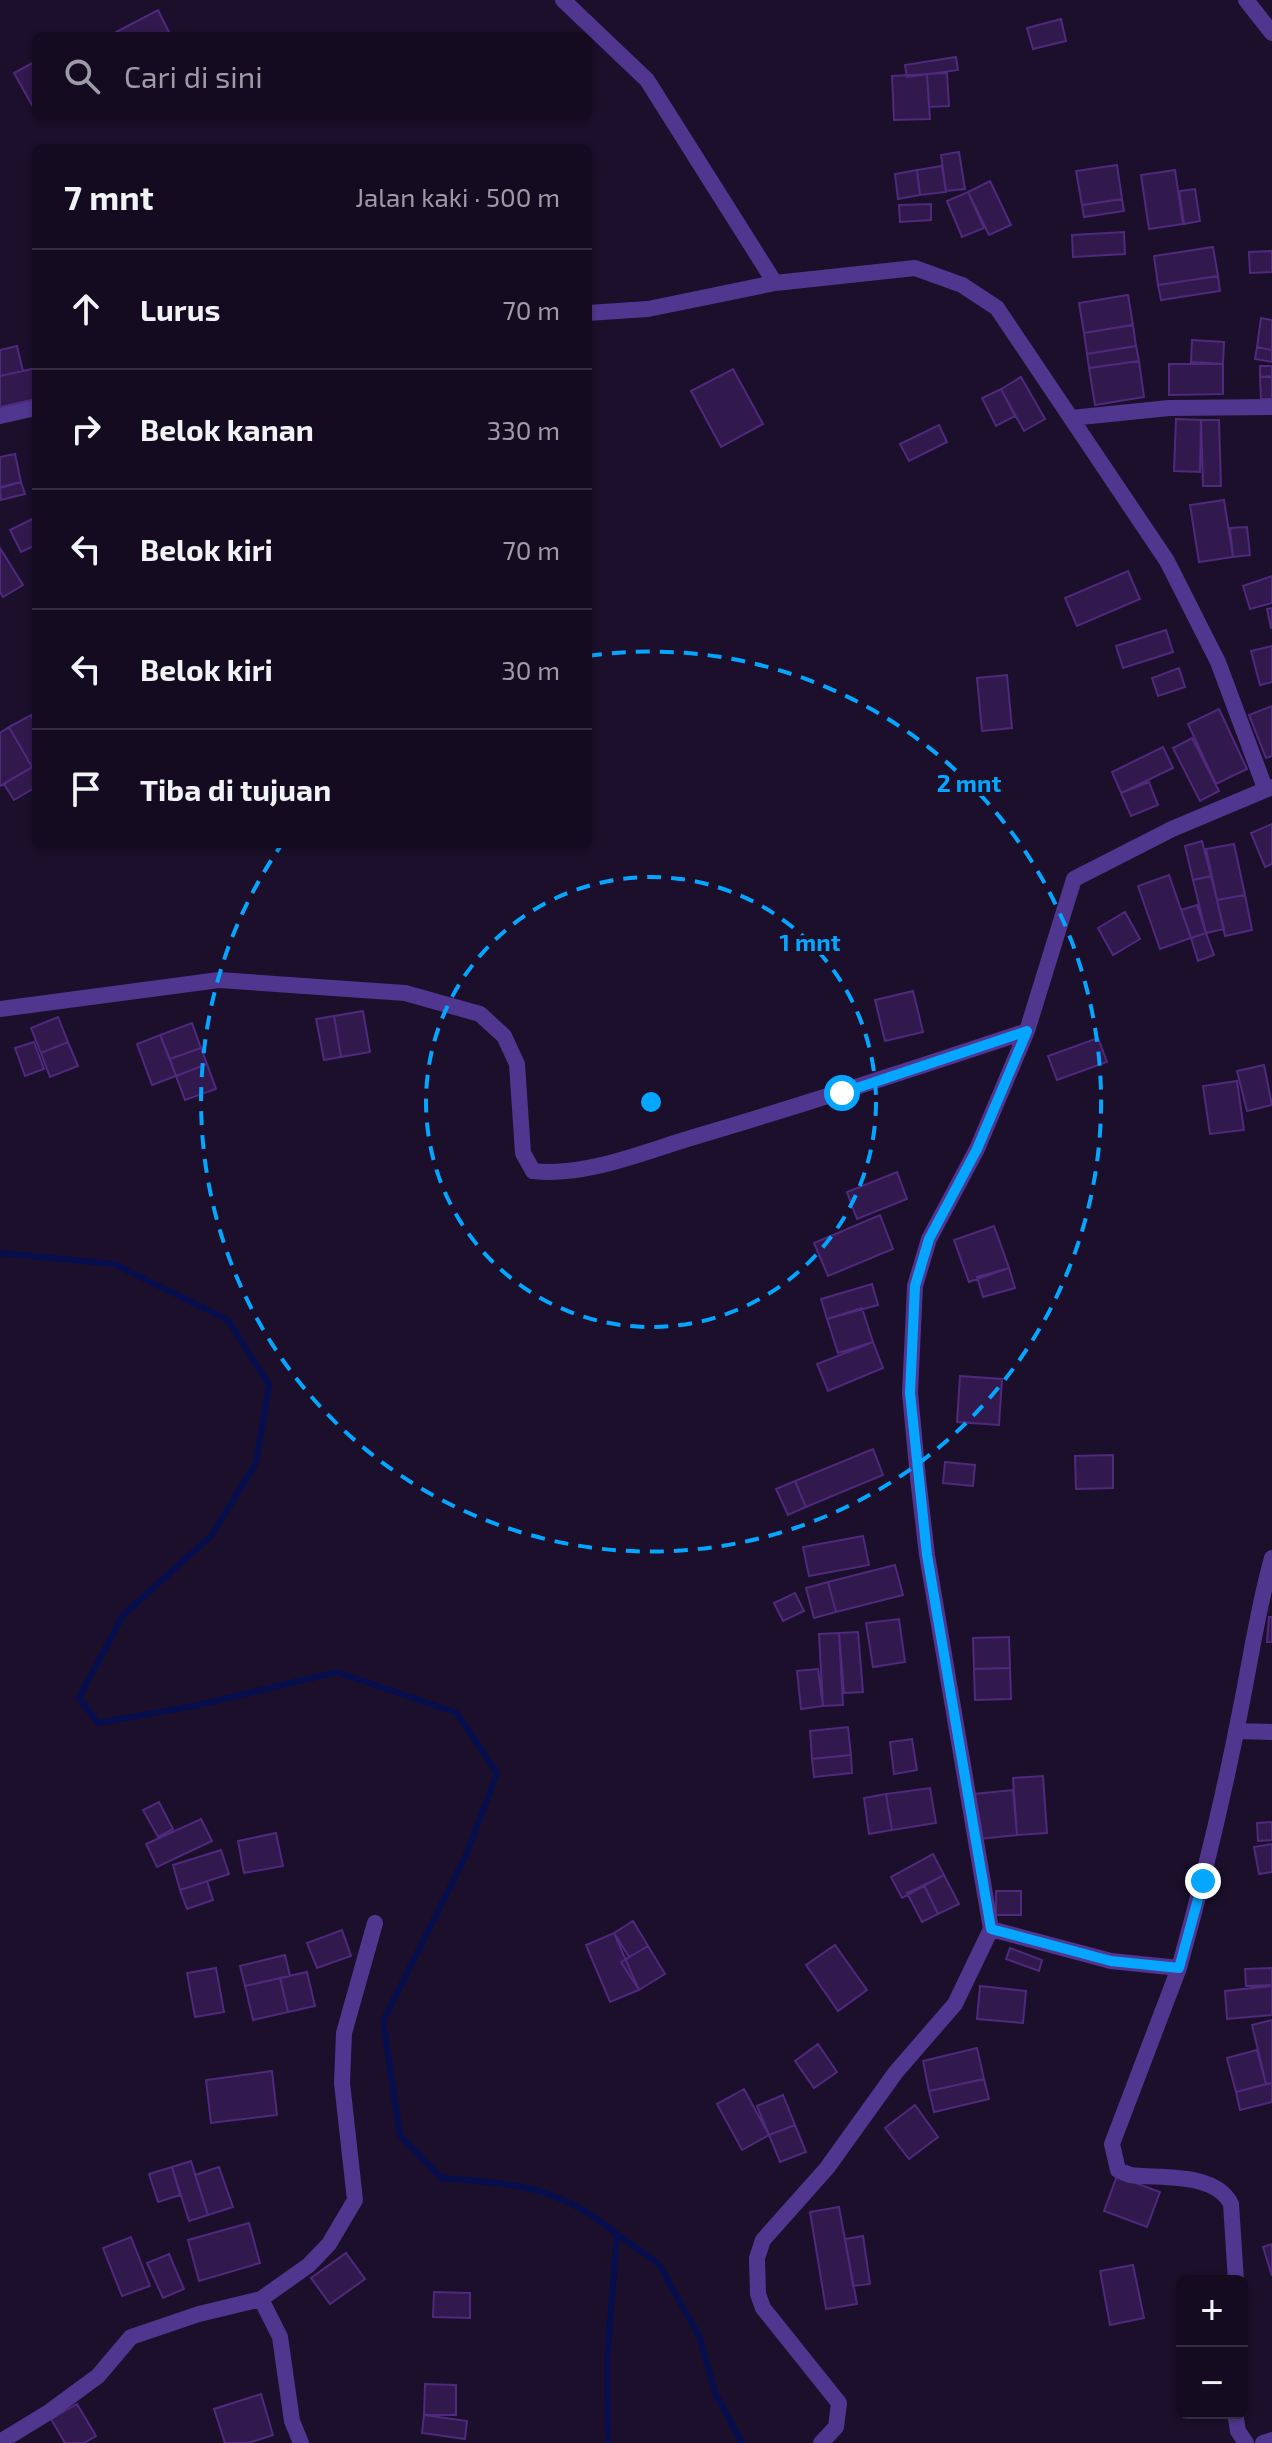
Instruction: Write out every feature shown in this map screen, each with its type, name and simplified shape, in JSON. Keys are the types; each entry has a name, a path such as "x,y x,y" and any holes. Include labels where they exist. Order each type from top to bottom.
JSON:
{"street":[{"path":"563,0 647,80 775,283"},
{"path":"1246,0 1272,33"},
{"path":"592,313 648,309 775,283 847,273 915,268 962,285 997,308 1167,561 1218,662 1269,788 1172,829 1074,879 1027,1031 977,1149 929,1239 915,1286 910,1393 927,1555 991,1929 955,2004 896,2072 827,2168 763,2240 757,2277 763,2308 839,2403 836,2427 821,2443"},
{"path":"1071,418 1169,408 1272,407"},
{"path":"0,416 32,409"},
{"path":"0,1009 219,980 405,993 480,1014 504,1036 517,1064 523,1153 533,1171 553,1173 605,1163 813,1102 1027,1031"},
{"path":"1236,2275 1231,2204 1225,2193 1211,2183 1130,2175 1118,2170 1112,2144 1179,1968 1203,1881 1236,1731 1258,1605 1272,1558"},
{"path":"1236,1731 1272,1732"},
{"path":"0,2442 49,2412 98,2376 131,2337 199,2314 261,2299 309,2265 329,2244 355,2200 342,2083 344,2033 375,1923"},
{"path":"991,1929 1111,1961 1179,1968"},
{"path":"261,2299 280,2337 292,2421 301,2443"},
{"path":"1236,2419 1238,2431 1246,2443"},
{"path":"1263,2443 1272,2440"}],"building":[{"path":"158,10 169,32 116,32"},
{"path":"1061,19 1066,41 1033,49 1027,28"},
{"path":"956,57 958,70 907,77 905,65"},
{"path":"32,63 32,105 14,73"},
{"path":"947,73 949,106 929,107 927,74"},
{"path":"927,74 930,119 894,120 892,76"},
{"path":"959,152 965,189 946,191 941,155"},
{"path":"1117,165 1122,199 1082,205 1076,171"},
{"path":"942,166 946,192 920,195 917,170"},
{"path":"917,170 920,195 898,199 895,174"},
{"path":"1175,170 1183,224 1149,229 1141,175"},
{"path":"990,181 1011,225 989,235 968,192"},
{"path":"1195,189 1200,221 1184,224 1179,191"},
{"path":"968,192 984,228 962,237 947,201"},
{"path":"1122,199 1124,211 1084,217 1082,205"},
{"path":"931,204 931,220 900,222 899,205"},
{"path":"1124,232 1125,254 1073,257 1072,235"},
{"path":"1213,247 1218,276 1158,285 1154,256"},
{"path":"1272,251 1272,272 1250,273 1249,252"},
{"path":"1218,276 1220,291 1161,300 1158,285"},
{"path":"1128,295 1133,325 1084,333 1079,303"},
{"path":"1261,318 1272,320 1272,350 1257,347"},
{"path":"1133,325 1136,346 1087,354 1084,333"},
{"path":"1192,340 1224,342 1223,364 1191,362"},
{"path":"17,346 23,371 0,376 0,350"},
{"path":"1136,346 1139,361 1089,368 1087,354"},
{"path":"1257,347 1272,350 1272,362 1255,359"},
{"path":"1139,361 1144,397 1095,405 1089,368"},
{"path":"1169,364 1223,364 1223,394 1169,395"},
{"path":"1260,366 1272,366 1272,377 1260,377"},
{"path":"32,369 32,400 0,407 0,376"},
{"path":"733,369 763,424 721,447 691,391"},
{"path":"1272,376 1272,399 1261,399 1260,377"},
{"path":"1021,377 1045,419 1024,431 1001,389"},
{"path":"1001,389 1015,416 996,426 982,398"},
{"path":"1176,419 1201,420 1200,472 1174,471"},
{"path":"1201,420 1219,420 1221,486 1203,486"},
{"path":"939,425 947,442 909,461 900,444"},
{"path":"15,454 21,482 0,487 0,457"},
{"path":"21,482 25,494 1,500 0,488"},
{"path":"1224,500 1233,557 1199,562 1190,505"},
{"path":"32,519 32,547 21,552 10,530"},
{"path":"1247,527 1250,555 1233,557 1230,528"},
{"path":"0,548 23,585 3,597 0,592"},
{"path":"1128,571 1140,599 1077,626 1065,598"},
{"path":"1272,576 1272,603 1250,609 1243,586"},
{"path":"1272,608 1272,628 1271,628 1267,609"},
{"path":"1166,630 1173,652 1123,668 1116,646"},
{"path":"1272,646 1272,682 1260,685 1251,651"},
{"path":"1179,668 1185,687 1158,696 1152,678"},
{"path":"1007,675 1012,728 982,731 977,678"},
{"path":"1272,706 1272,756 1266,758 1249,715"},
{"path":"1219,709 1247,769 1216,784 1188,724"},
{"path":"31,715 32,767 9,727"},
{"path":"9,727 32,767 0,786 0,733"},
{"path":"1192,738 1219,791 1200,801 1173,748"},
{"path":"1163,747 1173,768 1121,793 1112,772"},
{"path":"32,767 32,789 14,800 4,784"},
{"path":"1149,782 1158,805 1131,816 1121,793"},
{"path":"1272,824 1272,864 1265,867 1251,833"},
{"path":"1202,841 1211,876 1193,880 1185,846"},
{"path":"1234,844 1245,895 1217,900 1206,849"},
{"path":"1169,875 1191,938 1160,949 1138,886"},
{"path":"1211,876 1224,929 1206,933 1193,880"},
{"path":"1245,895 1252,930 1225,936 1217,900"},
{"path":"1197,905 1206,933 1191,938 1181,910"},
{"path":"1125,912 1140,939 1113,955 1098,928"},
{"path":"1206,933 1214,955 1198,961 1191,938"},
{"path":"913,991 923,1032 885,1041 875,1000"},
{"path":"363,1011 370,1052 341,1057 334,1016"},
{"path":"334,1016 341,1057 324,1060 316,1019"},
{"path":"58,1017 68,1042 41,1053 31,1028"},
{"path":"192,1023 201,1048 170,1059 160,1035"},
{"path":"160,1035 176,1076 152,1085 137,1044"},
{"path":"1098,1038 1107,1062 1057,1080 1048,1056"},
{"path":"34,1042 44,1069 25,1076 15,1048"},
{"path":"68,1042 78,1066 50,1077 41,1053"},
{"path":"201,1048 207,1064 176,1076 170,1059"},
{"path":"207,1064 216,1089 185,1100 176,1076"},
{"path":"1264,1065 1272,1105 1247,1111 1237,1071"},
{"path":"1237,1081 1244,1130 1210,1134 1203,1086"},
{"path":"897,1172 907,1199 857,1219 847,1192"},
{"path":"880,1215 893,1249 828,1276 814,1243"},
{"path":"994,1226 1009,1268 969,1282 954,1240"},
{"path":"1009,1268 1015,1288 983,1297 977,1277"},
{"path":"872,1284 878,1305 827,1319 821,1299"},
{"path":"862,1308 873,1342 838,1353 827,1319"},
{"path":"873,1342 883,1368 828,1391 817,1364"},
{"path":"960,1376 1002,1379 999,1425 957,1422"},
{"path":"873,1449 883,1475 806,1507 795,1481"},
{"path":"1113,1455 1113,1488 1076,1489 1075,1456"},
{"path":"945,1462 975,1465 973,1486 943,1483"},
{"path":"795,1481 806,1507 788,1515 776,1489"},
{"path":"863,1536 869,1565 809,1576 803,1547"},
{"path":"895,1565 903,1595 836,1612 828,1582"},
{"path":"828,1582 836,1612 814,1618 806,1588"},
{"path":"795,1593 804,1611 783,1621 774,1603"},
{"path":"1269,1617 1272,1617 1272,1642 1267,1642"},
{"path":"899,1619 905,1662 873,1667 866,1623"},
{"path":"858,1632 863,1692 844,1693 839,1633"},
{"path":"839,1633 843,1705 823,1706 819,1634"},
{"path":"1009,1637 1010,1668 974,1669 973,1638"},
{"path":"1010,1668 1011,1699 975,1700 974,1669"},
{"path":"818,1669 823,1706 801,1709 797,1671"},
{"path":"848,1727 851,1755 812,1759 810,1731"},
{"path":"912,1739 917,1770 894,1774 890,1742"},
{"path":"851,1755 852,1773 814,1777 812,1759"},
{"path":"1043,1776 1047,1833 1017,1835 1013,1778"},
{"path":"930,1788 936,1823 892,1830 886,1794"},
{"path":"1013,1790 1017,1835 979,1839 974,1794"},
{"path":"886,1794 892,1830 869,1834 864,1798"},
{"path":"159,1802 173,1829 158,1837 143,1810"},
{"path":"201,1819 212,1841 157,1867 146,1844"},
{"path":"1272,1822 1272,1840 1258,1841 1257,1823"},
{"path":"276,1833 283,1866 244,1873 238,1841"},
{"path":"1272,1844 1272,1872 1259,1874 1254,1847"},
{"path":"221,1850 229,1874 180,1890 173,1865"},
{"path":"933,1854 944,1875 902,1898 891,1877"},
{"path":"944,1875 959,1904 938,1914 924,1885"},
{"path":"207,1881 213,1900 187,1909 180,1890"},
{"path":"924,1885 938,1914 922,1922 907,1893"},
{"path":"996,1891 1021,1891 1021,1915 996,1915"},
{"path":"633,1921 648,1946 629,1957 614,1933"},
{"path":"342,1930 351,1956 317,1968 307,1943"},
{"path":"614,1933 639,1990 610,2002 586,1945"},
{"path":"835,1945 867,1990 838,2011 806,1965"},
{"path":"648,1946 665,1974 639,1990 621,1962"},
{"path":"1010,1948 1042,1960 1039,1971 1006,1959"},
{"path":"285,1955 290,1976 245,1986 240,1966"},
{"path":"216,1968 224,2012 195,2017 187,1973"},
{"path":"1272,1968 1272,1985 1246,1986 1245,1969"},
{"path":"307,1972 315,2006 288,2012 280,1978"},
{"path":"280,1978 288,2012 253,2020 245,1986"},
{"path":"980,1986 1026,1991 1023,2023 977,2019"},
{"path":"1272,1986 1272,2015 1227,2019 1225,1991"},
{"path":"1272,2020 1272,2083 1266,2084 1252,2025"},
{"path":"818,2044 837,2072 814,2088 795,2061"},
{"path":"977,2048 984,2079 929,2091 923,2061"},
{"path":"1257,2050 1266,2084 1236,2092 1227,2058"},
{"path":"272,2071 277,2115 211,2123 206,2080"},
{"path":"984,2079 989,2099 934,2112 929,2091"},
{"path":"1272,2083 1272,2102 1240,2110 1236,2092"},
{"path":"744,2089 769,2135 742,2150 717,2104"},
{"path":"783,2095 795,2125 769,2135 757,2106"},
{"path":"915,2105 938,2137 909,2159 885,2128"},
{"path":"795,2125 806,2152 780,2162 769,2135"},
{"path":"191,2161 208,2215 189,2221 172,2167"},
{"path":"172,2167 180,2195 158,2202 149,2174"},
{"path":"219,2167 233,2207 208,2215 195,2175"},
{"path":"1117,2176 1160,2192 1147,2227 1104,2211"},
{"path":"839,2207 857,2304 826,2309 810,2212"},
{"path":"249,2223 260,2263 199,2281 188,2240"},
{"path":"863,2236 870,2284 853,2286 845,2239"},
{"path":"131,2237 150,2286 122,2296 103,2248"},
{"path":"1272,2244 1272,2276 1263,2247"},
{"path":"346,2253 365,2279 330,2304 311,2278"},
{"path":"169,2254 184,2289 163,2298 147,2263"},
{"path":"1133,2265 1144,2318 1110,2325 1100,2271"},
{"path":"434,2292 470,2293 470,2318 433,2317"},
{"path":"425,2384 456,2385 456,2415 424,2415"},
{"path":"261,2394 273,2435 248,2443 225,2443 214,2409"},
{"path":"77,2404 96,2436 84,2443 65,2443 51,2419"},
{"path":"424,2415 467,2421 465,2439 422,2433"}],"waterway":[{"path":"0,1253 114,1264 228,1320 269,1385 256,1463 211,1536 123,1615 79,1698 98,1723 194,1706 337,1672 457,1713 497,1773 467,1853 383,2021 400,2135 441,2178 514,2185 555,2196 575,2205 617,2234 607,2360 608,2443"},
{"path":"617,2234 659,2264 700,2338 715,2393 742,2443"}],"route":[{"path":"842,1093 1027,1031 977,1149 929,1239 915,1286 910,1393 927,1555 991,1929 1043,1940 1111,1961 1179,1968 1203,1881"}]}
